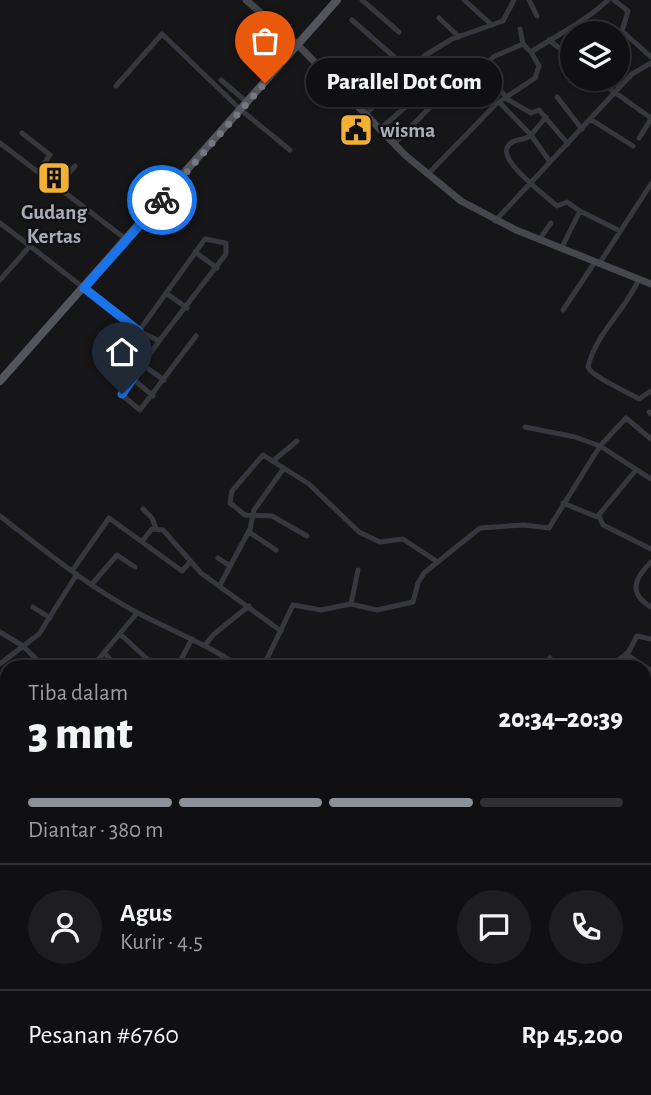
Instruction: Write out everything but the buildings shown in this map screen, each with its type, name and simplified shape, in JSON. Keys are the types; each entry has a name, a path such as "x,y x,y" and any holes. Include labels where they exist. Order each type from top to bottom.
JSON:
{"main road":[{"path":"246,0 299,46 394,144 461,201 539,240 651,284"},
{"path":"0,381 337,0"}],"street":[{"path":"362,0 399,32"},
{"path":"464,0 492,25"},
{"path":"366,114 408,69 437,47 506,18 514,0"},
{"path":"529,0 537,16"},
{"path":"531,52 575,22 588,18 608,0"},
{"path":"614,0 628,11 622,31 651,57"},
{"path":"439,18 459,37"},
{"path":"352,20 408,69"},
{"path":"273,38 279,29"},
{"path":"428,174 503,99 539,73 540,66 523,44 520,29"},
{"path":"116,86 162,34 241,110 290,150"},
{"path":"549,40 560,49"},
{"path":"394,144 437,99 454,86 478,74 491,58 523,44"},
{"path":"630,76 651,63"},
{"path":"478,74 494,83 550,162"},
{"path":"221,80 248,103"},
{"path":"611,91 651,119 639,138"},
{"path":"495,220 568,145 615,91"},
{"path":"380,129 423,92 437,99"},
{"path":"557,97 582,128"},
{"path":"503,99 531,113 538,110 568,145"},
{"path":"546,117 527,139 514,140 506,153 511,166 532,181 557,205 568,202 620,231"},
{"path":"590,119 633,146"},
{"path":"22,133 50,155 38,172"},
{"path":"0,143 127,240"},
{"path":"57,187 75,166"},
{"path":"563,310 651,184"},
{"path":"561,249 580,211"},
{"path":"0,223 139,331 153,340 160,340"},
{"path":"539,240 551,223"},
{"path":"164,380 141,368 127,361 125,353 206,238 225,243 227,251 187,308 160,340 141,368 133,379 122,396 141,410 153,396 196,336"},
{"path":"0,280 30,246"},
{"path":"195,253 217,268"},
{"path":"639,279 629,301 613,317 593,349 588,367 595,376 608,380 639,399 651,391"},
{"path":"166,293 187,308"},
{"path":"133,379 153,396"},
{"path":"266,660 293,605 321,610 351,604 377,610 415,601 418,583 436,561 480,528 524,525 549,528 600,446 626,418 651,439"},
{"path":"524,428 575,437 600,446 651,478"},
{"path":"273,461 297,440"},
{"path":"307,536 272,516 252,516 239,512 230,503 229,496 260,456 273,461 309,484 359,532 380,542 403,539 436,561"},
{"path":"220,585 249,532 252,516 284,468"},
{"path":"564,502 592,517 598,516 636,470"},
{"path":"143,509 152,518 153,530"},
{"path":"0,516 74,573 136,612 206,644 230,660"},
{"path":"598,516 603,526 651,549"},
{"path":"5,660 39,634 109,518 143,540 182,571 190,562"},
{"path":"143,540 153,530 163,530 190,562 281,631"},
{"path":"249,532 276,550"},
{"path":"92,584 117,555 135,567"},
{"path":"218,558 230,565"},
{"path":"651,562 638,575 634,588 638,597 651,607"},
{"path":"351,604 358,570"},
{"path":"206,644 214,634 249,606"},
{"path":"33,607 50,618"},
{"path":"98,660 136,612"},
{"path":"0,632 23,646 37,660"},
{"path":"120,634 148,660"},
{"path":"619,660 637,636 651,639"},
{"path":"181,660 192,639"},
{"path":"105,653 110,660"},
{"path":"626,654 635,660"},
{"path":"221,660 224,656"}],"way so far":[{"path":"162,200 265,83"}],"place":[{"name":"Parallel Dot Com","path":"265,83"},
{"name":"wisma","path":"356,130"},
{"name":"Gudang Kertas","path":"54,178"}],"route":[{"path":"122,394 139,370 127,361 125,353 139,331 84,288 162,200"}]}
